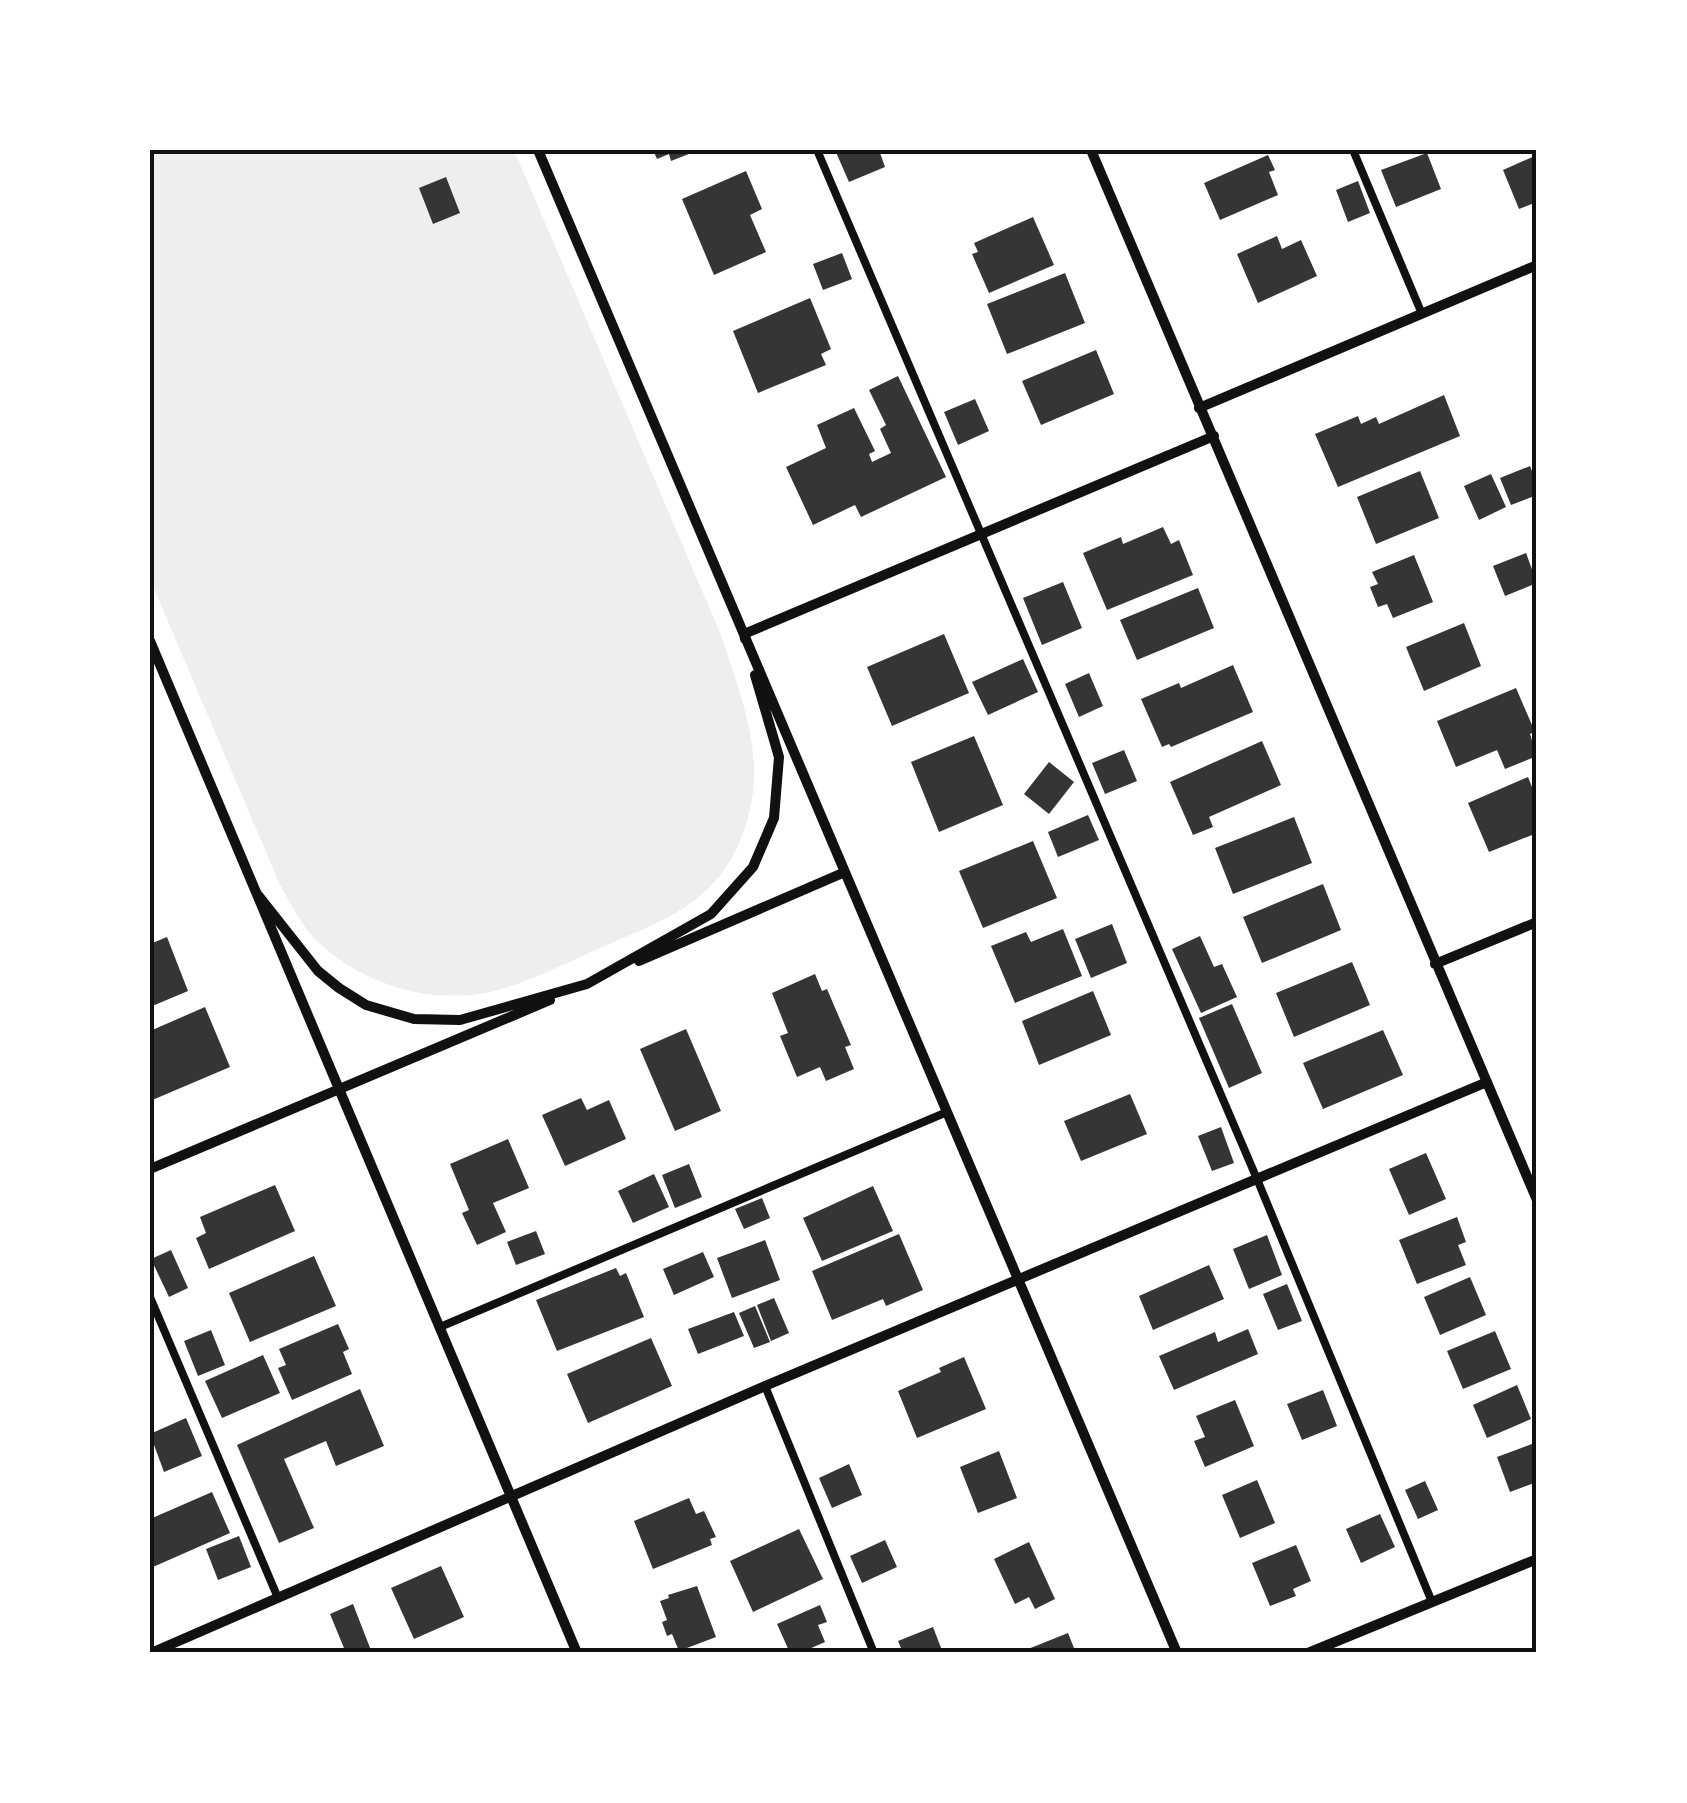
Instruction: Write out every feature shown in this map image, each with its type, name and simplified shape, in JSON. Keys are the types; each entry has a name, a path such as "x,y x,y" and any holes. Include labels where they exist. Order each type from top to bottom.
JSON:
{"street":[{"path":"538,150 1178,1653"},
{"path":"1092,150 1537,1200"},
{"path":"1200,408 1537,265"},
{"path":"744,634 1214,436"},
{"path":"258,896 318,971 366,1005 414,1019 460,1020 587,984 711,914 753,867 774,818 779,757 744,634"},
{"path":"150,641 577,1653"},
{"path":"150,1169 845,872"},
{"path":"1435,964 1537,922"},
{"path":"152,1653 764,1386 1488,1082"},
{"path":"1308,1653 1537,1560"}],"lane":[{"path":"817,150 1257,1180 1432,1602"},
{"path":"1353,150 1422,314"},
{"path":"440,1328 947,1112"},
{"path":"150,1296 278,1598"},
{"path":"764,1386 874,1653"}],"shaded area":[{"path":"150,150 514,150 721,635 751,737 753,788 740,841 716,880 685,907 537,976 494,991 447,996 400,988 356,970 318,942 302,922 280,885 150,579"}],"building":[{"path":"653,150 699,150 671,161 669,154 657,159"},
{"path":"835,150 879,150 885,167 849,182"},
{"path":"1427,153 1441,189 1396,207 1381,170"},
{"path":"1268,155 1275,170 1269,172 1278,195 1220,220 1204,183"},
{"path":"1537,155 1537,202 1519,209 1503,170"},
{"path":"746,171 762,209 750,215 766,252 714,275 682,199"},
{"path":"446,177 460,213 433,224 419,188"},
{"path":"1358,181 1370,213 1348,222 1336,190"},
{"path":"1033,217 1054,265 989,293 972,254 978,252 974,243"},
{"path":"1277,236 1282,249 1301,240 1317,276 1258,303 1237,254"},
{"path":"842,253 852,279 823,290 813,264"},
{"path":"1065,273 1085,323 1007,354 987,304"},
{"path":"810,298 831,349 821,354 826,365 758,393 733,331"},
{"path":"1096,350 1114,394 1041,425 1022,381"},
{"path":"898,376 946,477 861,517 855,505 813,525 786,467 826,448 817,425 854,408 875,451 869,454 872,462 891,453 880,429 886,425 869,390"},
{"path":"1444,395 1460,436 1338,487 1315,434 1358,416 1361,424 1376,417 1379,424"},
{"path":"975,399 989,431 958,445 944,412"},
{"path":"1530,466 1537,495 1511,505 1500,478"},
{"path":"1420,471 1439,518 1376,544 1357,497"},
{"path":"1491,474 1506,507 1479,520 1464,486"},
{"path":"1163,527 1171,544 1179,540 1193,575 1107,610 1083,553 1121,537 1123,544"},
{"path":"1526,553 1537,583 1505,596 1493,566"},
{"path":"1414,555 1433,602 1393,618 1387,604 1378,607 1370,587 1378,584 1372,572"},
{"path":"1063,582 1082,628 1042,645 1023,598"},
{"path":"1198,588 1214,628 1137,660 1120,620"},
{"path":"1464,623 1481,666 1424,691 1406,647"},
{"path":"944,634 969,693 892,726 867,667"},
{"path":"1023,659 1038,692 988,715 972,682"},
{"path":"1233,665 1253,712 1171,747 1162,747 1141,699 1179,683 1181,688"},
{"path":"1089,673 1103,706 1079,717 1065,684"},
{"path":"1516,688 1535,732 1530,734 1537,756 1505,769 1497,750 1456,767 1437,721"},
{"path":"974,736 1003,805 939,832 911,762"},
{"path":"1262,741 1281,785 1209,817 1213,827 1193,835 1170,782"},
{"path":"1124,750 1137,781 1105,794 1092,763"},
{"path":"1049,762 1074,782 1049,814 1024,794"},
{"path":"1528,777 1532,787 1537,785 1537,833 1489,852 1468,803"},
{"path":"1088,815 1099,840 1058,857 1048,832"},
{"path":"1294,817 1312,863 1233,894 1215,848"},
{"path":"1033,841 1057,898 983,928 959,871"},
{"path":"1323,884 1341,930 1262,963 1243,917"},
{"path":"1112,924 1127,963 1091,978 1075,939"},
{"path":"1063,929 1082,976 1015,1003 991,946 1026,932 1031,942"},
{"path":"1200,936 1214,967 1222,964 1237,997 1201,1013 1172,949"},
{"path":"167,937 188,991 150,1007 150,944"},
{"path":"1352,962 1370,1005 1294,1037 1276,993"},
{"path":"815,974 822,991 827,989 851,1045 845,1047 854,1069 826,1081 820,1067 797,1077 780,1036 788,1033 772,993"},
{"path":"1093,991 1111,1035 1039,1065 1022,1021"},
{"path":"1232,1004 1262,1073 1229,1088 1199,1018"},
{"path":"205,1007 230,1067 150,1101 150,1031"},
{"path":"686,1029 721,1111 675,1131 640,1049"},
{"path":"1383,1030 1403,1075 1323,1109 1303,1063"},
{"path":"1130,1094 1147,1134 1081,1161 1064,1121"},
{"path":"581,1098 587,1110 609,1100 626,1139 565,1166 542,1115"},
{"path":"1221,1127 1234,1163 1212,1171 1198,1136"},
{"path":"508,1139 529,1188 493,1203 506,1232 477,1245 462,1213 469,1210 450,1164"},
{"path":"1426,1153 1446,1199 1409,1215 1389,1169"},
{"path":"689,1164 702,1197 675,1208 662,1175"},
{"path":"654,1174 669,1207 633,1223 618,1191"},
{"path":"275,1185 295,1231 209,1269 196,1238 206,1233 200,1217"},
{"path":"873,1186 893,1231 822,1261 803,1218"},
{"path":"762,1198 770,1218 744,1229 735,1209"},
{"path":"1457,1217 1466,1242 1458,1245 1466,1265 1417,1284 1399,1240"},
{"path":"536,1231 545,1254 516,1265 507,1242"},
{"path":"899,1234 923,1290 886,1306 883,1299 832,1320 812,1271"},
{"path":"1267,1235 1282,1275 1249,1289 1233,1249"},
{"path":"765,1240 780,1280 732,1298 717,1258"},
{"path":"171,1250 188,1288 169,1297 151,1259"},
{"path":"703,1252 714,1277 674,1295 663,1269"},
{"path":"314,1256 336,1306 250,1342 229,1293"},
{"path":"1209,1265 1224,1299 1153,1330 1139,1296"},
{"path":"616,1268 620,1276 626,1273 644,1317 557,1351 536,1300"},
{"path":"1470,1277 1486,1315 1440,1335 1424,1297"},
{"path":"1287,1284 1302,1321 1278,1330 1263,1294"},
{"path":"774,1298 789,1333 771,1341 757,1305"},
{"path":"755,1306 770,1342 754,1348 739,1313"},
{"path":"734,1312 744,1336 698,1354 688,1329"},
{"path":"338,1324 349,1349 343,1352 352,1374 292,1400 278,1368 286,1365 279,1349"},
{"path":"1248,1329 1258,1354 1174,1390 1159,1356 1215,1332 1218,1342"},
{"path":"211,1330 225,1365 198,1376 184,1341"},
{"path":"1495,1331 1511,1369 1463,1389 1447,1351"},
{"path":"651,1338 672,1386 588,1423 567,1374"},
{"path":"263,1355 280,1393 222,1418 205,1381"},
{"path":"964,1357 986,1409 917,1438 898,1391"},
{"path":"1517,1385 1531,1419 1487,1438 1473,1405"},
{"path":"360,1389 384,1446 336,1466 326,1441 284,1459 314,1528 279,1543 237,1445"},
{"path":"1323,1390 1337,1426 1302,1440 1287,1404"},
{"path":"1235,1400 1254,1446 1205,1467 1194,1441 1205,1437 1196,1416"},
{"path":"186,1418 202,1456 164,1472 150,1434"},
{"path":"1537,1442 1537,1482 1510,1492 1497,1457"},
{"path":"999,1451 1017,1498 978,1513 960,1467"},
{"path":"849,1464 862,1495 832,1508 819,1478"},
{"path":"1257,1480 1275,1523 1240,1538 1222,1495"},
{"path":"1425,1481 1438,1510 1418,1519 1405,1490"},
{"path":"212,1492 230,1533 153,1567 150,1519"},
{"path":"689,1498 696,1514 704,1511 716,1537 710,1539 712,1545 653,1569 634,1521"},
{"path":"1380,1514 1395,1547 1361,1563 1346,1529"},
{"path":"799,1529 823,1579 753,1612 730,1561"},
{"path":"239,1536 251,1567 218,1580 206,1549"},
{"path":"885,1540 897,1567 862,1583 850,1556"},
{"path":"1029,1542 1055,1599 1035,1609 1029,1597 1015,1604 994,1559"},
{"path":"1296,1545 1311,1581 1293,1589 1296,1596 1270,1606 1252,1563"},
{"path":"441,1566 464,1617 414,1639 391,1588"},
{"path":"697,1586 716,1637 679,1651 672,1634 667,1636 662,1622 667,1620 660,1601"},
{"path":"353,1604 372,1653 346,1653 330,1614"},
{"path":"820,1605 827,1622 818,1625 825,1642 790,1653 777,1624"},
{"path":"933,1627 943,1653 903,1653 898,1641"},
{"path":"1068,1633 1076,1653 1029,1653 1028,1649"}]}
